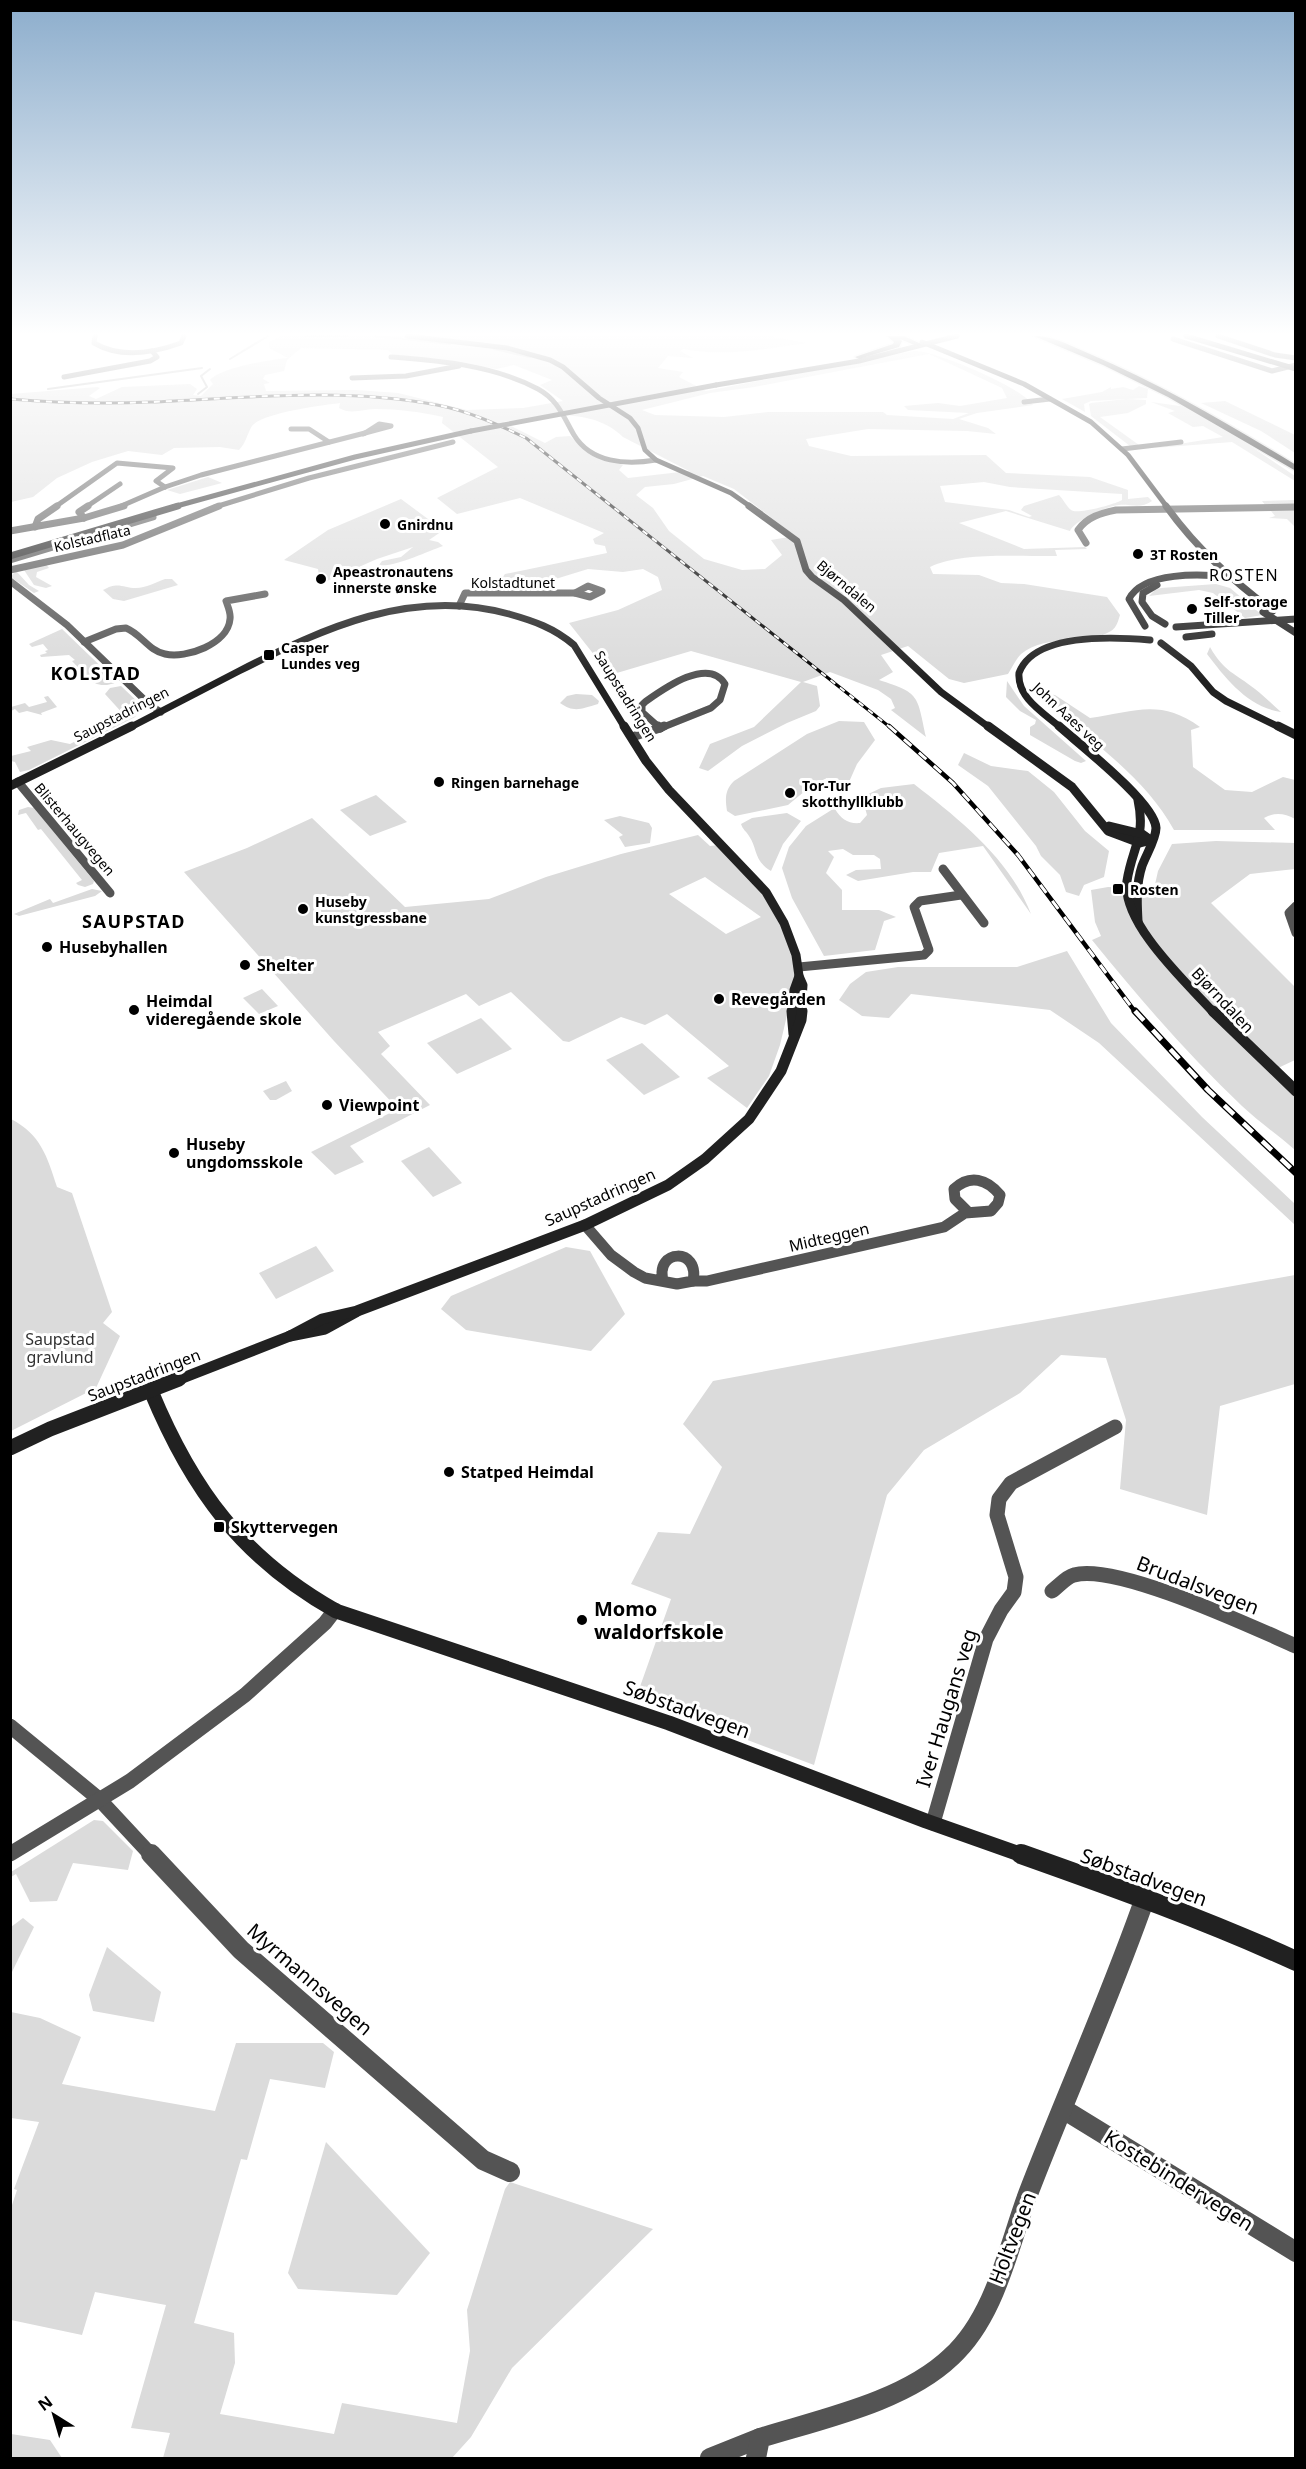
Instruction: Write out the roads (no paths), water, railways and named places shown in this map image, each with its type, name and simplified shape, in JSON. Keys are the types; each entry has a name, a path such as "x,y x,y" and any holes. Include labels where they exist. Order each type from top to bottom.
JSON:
{"highway":[{"path":"1267,451 1296,469"},
{"path":"1283,451 1296,459"}],"street":[{"path":"10,531 84,518 130,504 165,487 293,451"},
{"path":"10,558 121,527 173,508 331,463 383,451"},
{"name":"Kolstadflata","path":"10,570 117,547 200,513 298,481 416,451"},
{"path":"592,451 630,464 656,460"},
{"path":"646,451 656,460"},
{"path":"1114,451 1126,463 1184,541"},
{"path":"1124,451 1152,482 1184,531 1223,577 1263,612 1296,633"},
{"name":"Bjørndalen","path":"656,460 737,496 790,535 797,541 806,570 812,577 852,606 941,692 1072,787 1108,831 1141,838 1126,889 1130,907 1138,921 1152,942 1209,1008 1250,1051 1296,1090"},
{"path":"35,527 38,519 117,463 173,468 156,481 165,487"},
{"path":"84,518 79,512 120,484"},
{"path":"1086,543 1078,530 1082,522 1097,514 1133,508 1159,507 1296,507"},
{"path":"1282,508 1296,513"},
{"path":"1187,577 1202,565 1296,626"},
{"path":"1150,640 1143,635 1143,628 1130,603 1129,595 1132,590 1150,581 1187,577 1223,577"},
{"path":"1191,666 1184,644 1184,632 1154,618 1143,606 1142,596 1145,591 1163,584 1223,577"},
{"path":"10,581 46,607 161,712"},
{"name":"Kolstadtunet","path":"459,606 465,593 575,593"},
{"path":"84,642 116,629 126,628 161,653 185,654 208,645 226,628 230,620 226,601 264,594"},
{"name":"Saupstadringen","path":"10,1448 50,1429 290,1336 304,1336 344,1321 357,1311 585,1225 668,1185 726,1142 748,1119 769,1091 789,1054 794,1034 801,1020 803,985 784,923 765,892 669,790 646,760 574,645 542,623 516,614 459,606 391,610 360,617 324,631 291,649 277,653 14,784"},
{"path":"1176,627 1296,619"},
{"name":"John Aaes veg","path":"1112,638 1165,624"},
{"path":"1161,643 1184,644 1296,626"},
{"name":"John Aaes veg","path":"1152,840 1156,828 1147,806 1031,703 1023,694 1019,682 1021,666 1038,652 1064,643 1112,638 1150,640 1161,643"},
{"path":"1161,643 1191,666 1213,692 1226,701 1296,735"},
{"path":"632,737 660,728 717,704 725,684 722,679 706,674 688,675 645,702 642,705 642,712 660,728"},
{"name":"Blisterhaugvegen","path":"14,784 110,893"},
{"path":"1137,796 1143,822 1141,838 1152,840 1139,884 1138,921"},
{"path":"943,869 984,923"},
{"path":"799,972 924,955 929,950 914,907 920,901 961,895"},
{"path":"1296,906 1289,913 1296,933"},
{"name":"Midteggen","path":"585,1225 609,1255 627,1269 646,1278 663,1280 672,1285 684,1285 693,1281 707,1281 945,1227 967,1211"},
{"path":"663,1280 659,1273 660,1265 667,1259 677,1256 695,1265 697,1273 693,1281"},
{"name":"Søbstadvegen","path":"151,1391 167,1431 192,1474 229,1525 269,1566 335,1610 370,1624 669,1723 933,1823 1145,1898 1239,1935 1296,1961"},
{"name":"Iver Haugans veg","path":"933,1823 986,1639 1000,1610 1014,1592 1016,1577 997,1515 999,1499 1011,1483 1115,1427"},
{"name":"Brudalsvegen","path":"1052,1591 1075,1575 1111,1576 1155,1588 1296,1646"},
{"path":"10,1854 130,1781 245,1695 325,1623 335,1610"},
{"path":"10,1726 99,1799"},
{"name":"Myrmannsvegen","path":"99,1799 257,1965 483,2160 510,2172"},
{"name":"Holtvegen","path":"710,2458 758,2448 926,2377 953,2357 977,2324 1006,2259 1028,2195 1145,1898"},
{"name":"Kostebindervegen","path":"1063,2109 1296,2252"}],"railway":[{"path":"543,451 891,728"},
{"path":"889,726 953,783 1018,855 1136,1013"},
{"path":"1135,1011 1208,1090 1296,1173"}],"place":[{"name":"Gnirdnu","path":"385,524"},
{"name":"3T Rosten","path":"1138,554"},
{"name":"Apeastronautens innerste ønske","path":"321,579"},
{"name":"Self-storage Tiller","path":"1192,609"},
{"name":"Casper Lundes veg","path":"269,655"},
{"name":"Ringen barnehage","path":"439,782"},
{"name":"Tor-Tur skotthyllklubb","path":"790,793"},
{"name":"Rosten","path":"1118,889"},
{"name":"Huseby kunstgressbane","path":"303,909"},
{"name":"Husebyhallen","path":"47,947"},
{"name":"Shelter","path":"245,965"},
{"name":"Revegården","path":"719,999"},
{"name":"Heimdal videregående skole","path":"134,1010"},
{"name":"Viewpoint","path":"327,1105"},
{"name":"Huseby ungdomsskole","path":"174,1153"},
{"name":"Statped Heimdal","path":"449,1472"},
{"name":"Skyttervegen","path":"219,1527"},
{"name":"Momo waldorfskole","path":"582,1620"}],"district":[{"name":"ROSTEN","path":"1244,575"},
{"name":"KOLSTAD","path":"96,673"},
{"name":"SAUPSTAD","path":"134,921"}],"park label":[{"name":"Saupstad gravlund","path":"60,1348"}]}
